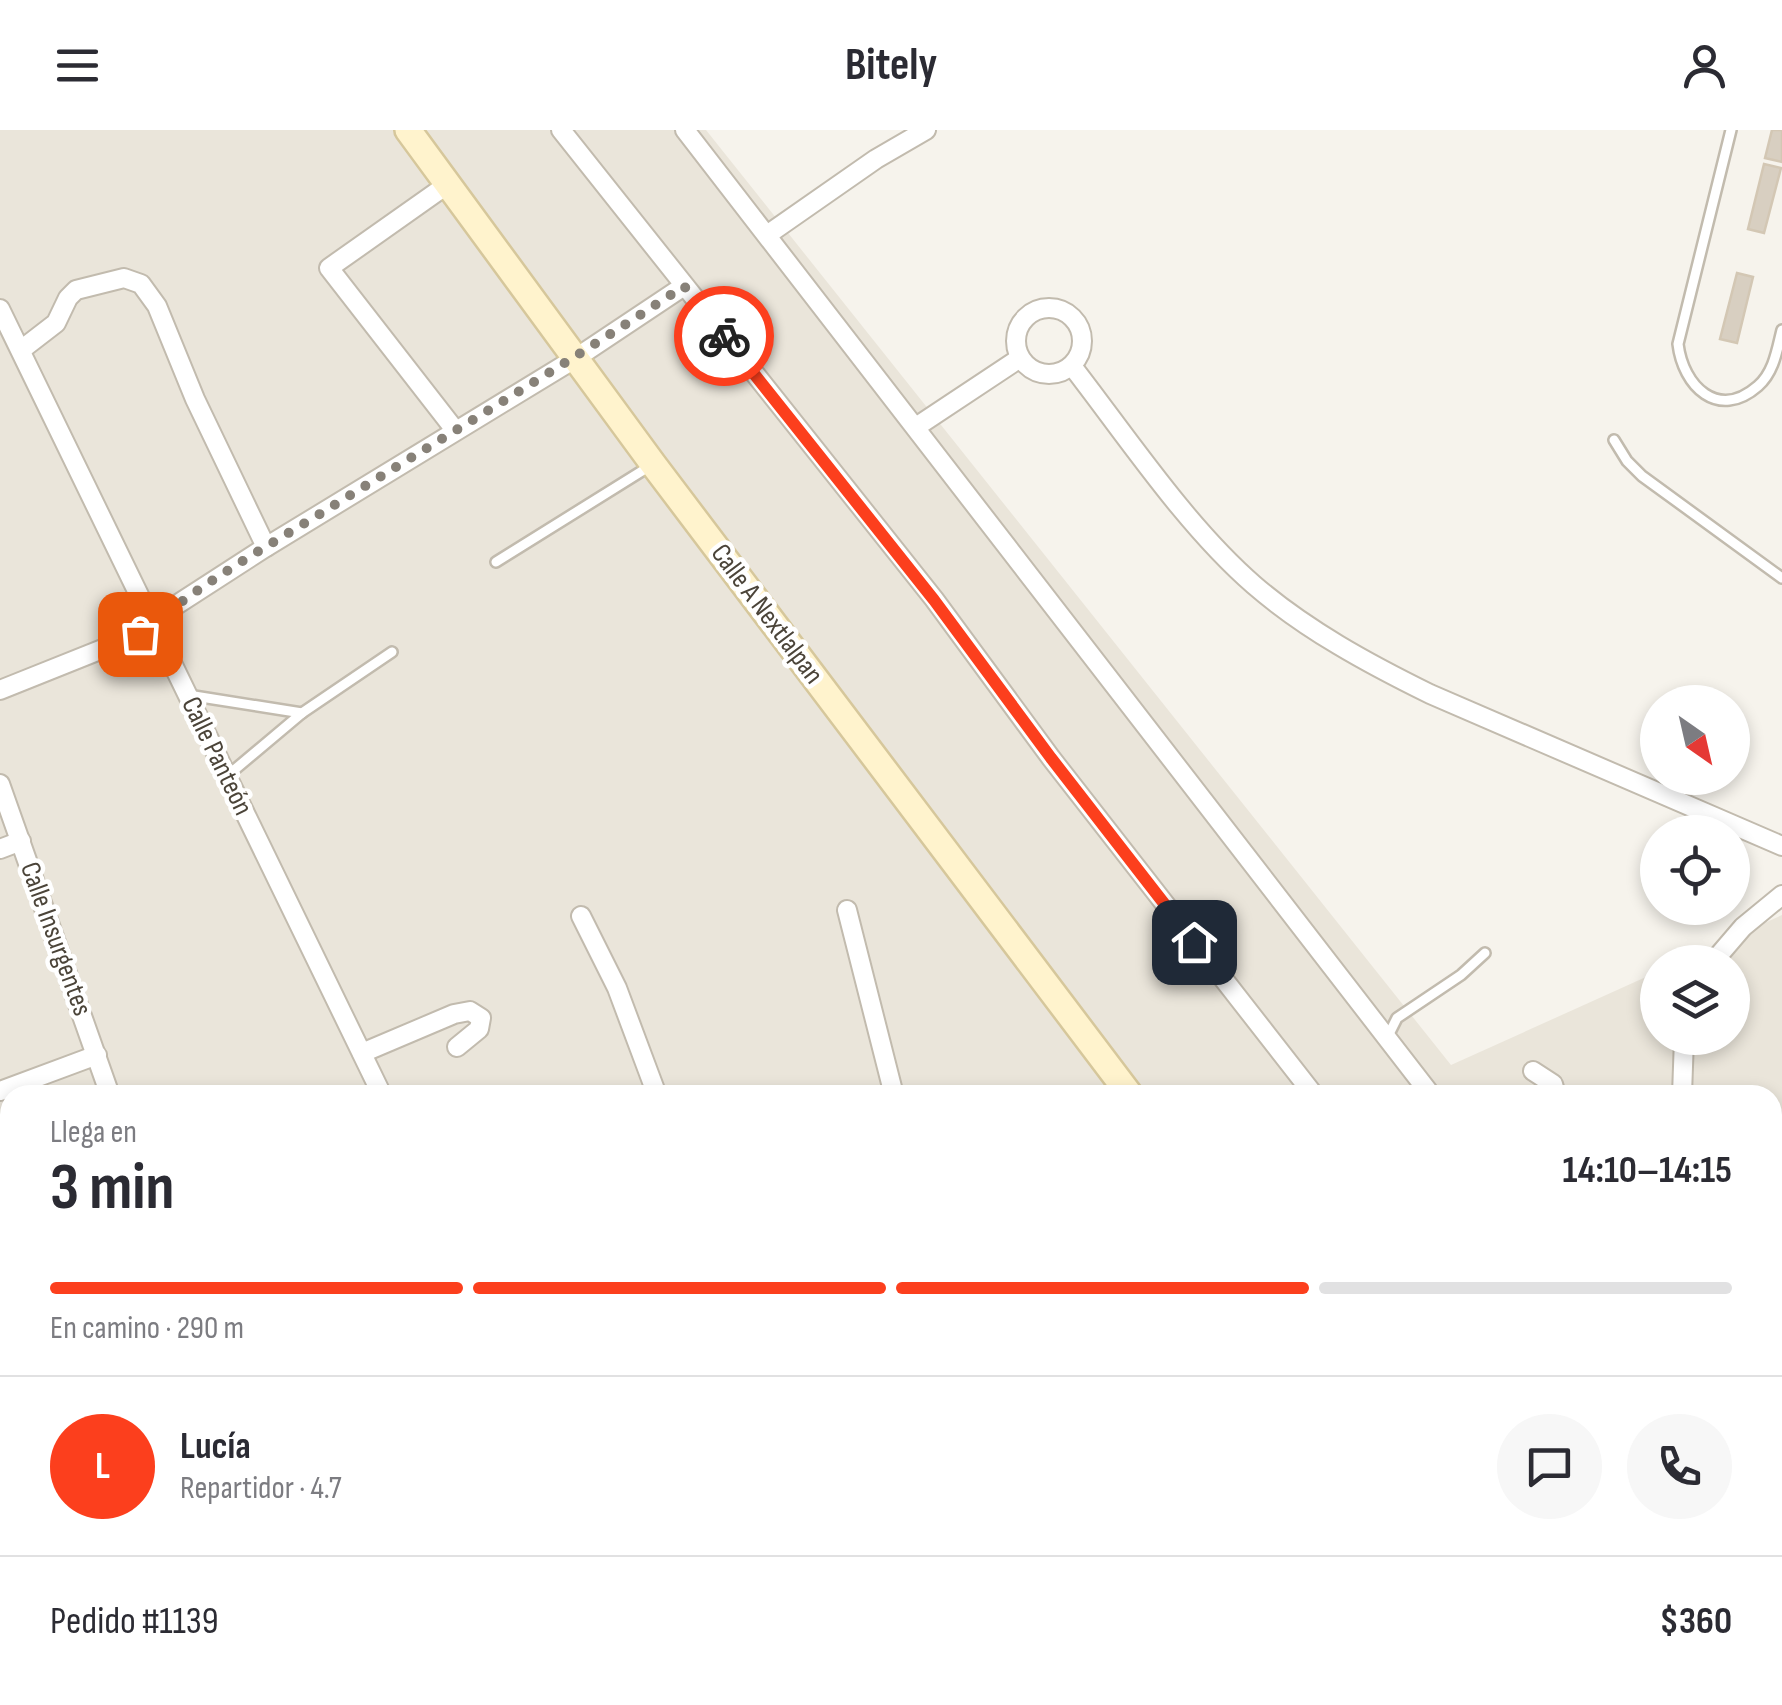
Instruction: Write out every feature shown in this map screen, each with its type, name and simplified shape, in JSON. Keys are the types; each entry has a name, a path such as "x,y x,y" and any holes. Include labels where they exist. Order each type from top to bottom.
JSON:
{"main road":[{"name":"Calle A Nextlalpan","path":"408,130 654,464 1122,1085"}],"street":[{"path":"561,130 934,600 1051,758 1306,1085"},
{"path":"685,130 1424,1085"},
{"path":"768,235 876,159 926,130"},
{"path":"448,184 329,268 455,430"},
{"path":"21,350 56,323 76,290 124,278 140,284 157,306 194,399 266,547"},
{"path":"0,690 140,634 266,547 576,358 684,286"},
{"path":"1054,308 1068,314 1078,325 1082,339 1080,354 1072,366 1058,374 1044,374 1020,358 1016,344 1018,329 1026,317 1040,309 1054,308"},
{"name":"Calle Panteón","path":"0,309 377,1085"},
{"path":"916,428 1020,358"},
{"path":"1072,366 1155,474 1254,584 1322,634 1378,668 1782,846"},
{"name":"Calle Insurgentes","path":"0,784 107,1085"},
{"path":"0,849 21,841"},
{"path":"1728,945 1782,895"},
{"path":"847,910 891,1085"},
{"path":"581,916 617,988 653,1085"},
{"path":"362,1053 470,1010 481,1018 478,1029 457,1047"},
{"path":"16,1085 97,1055"},
{"path":"1682,1085 1683,1055"},
{"path":"1533,1071 1553,1085"}],"lane":[{"path":"1731,130 1678,344 1680,365 1691,385 1705,396 1740,398 1758,386 1773,366 1782,330"},
{"path":"1614,440 1642,476 1782,578"},
{"path":"496,562 654,464"},
{"path":"227,776 302,713 392,652"},
{"path":"188,695 302,713"},
{"path":"1388,1036 1397,1018 1461,975 1486,953"}],"shaded area":[{"path":"0,130 706,130 1451,1065 1640,980 1640,1055 1750,1055 1750,945 1716,945 1782,915 1782,1085 0,1085"}],"building":[{"path":"1772,130 1782,130 1782,162 1765,158"},
{"path":"1764,164 1781,168 1764,233 1748,229"},
{"path":"1737,273 1753,277 1737,343 1720,339"}],"way so far":[{"path":"140,634 167,611 266,547 576,358 684,286 724,336"}],"route":[{"path":"724,336 934,600 1194,942"}]}
